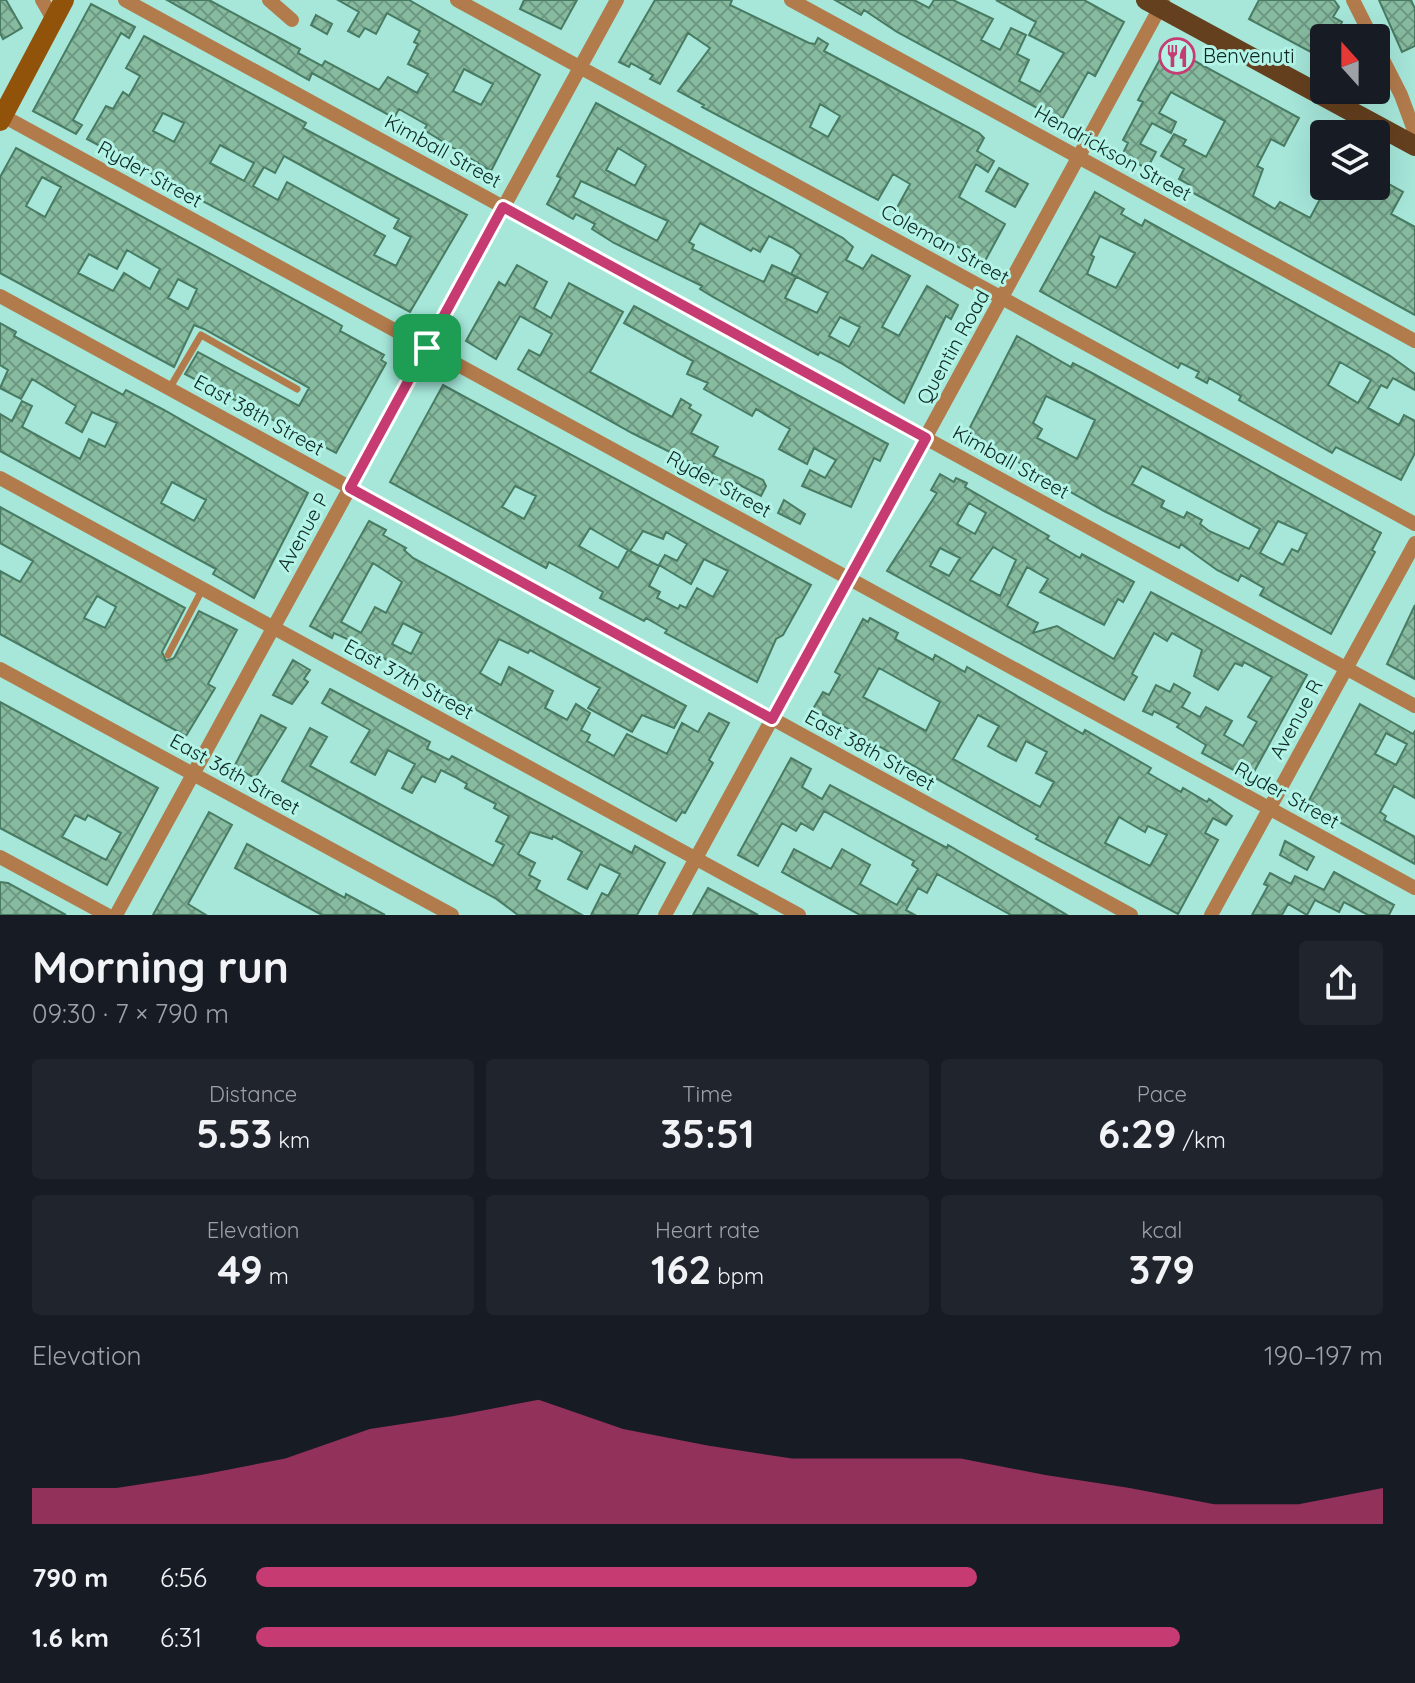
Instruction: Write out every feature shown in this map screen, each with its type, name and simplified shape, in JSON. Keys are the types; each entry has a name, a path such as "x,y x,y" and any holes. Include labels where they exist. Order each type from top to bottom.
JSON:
{"main road":[{"path":"2,118 64,0"},
{"path":"1157,3 1415,146"}],"street":[{"path":"42,0 53,19"},
{"name":"Kimball Street","path":"125,0 1415,706"},
{"path":"269,0 292,20"},
{"name":"Coleman Street","path":"457,0 1415,524"},
{"name":"Avenue P","path":"116,915 617,0"},
{"name":"Hendrickson Street","path":"791,0 1415,341"},
{"path":"1353,0 1365,24"},
{"name":"Quentin Road","path":"665,915 1079,158 1157,3"},
{"path":"1390,73 1415,133"},
{"name":"Ryder Street","path":"2,118 1415,888"},
{"name":"East 38th Street","path":"0,296 1128,914"},
{"name":"East 37th Street","path":"0,478 799,915"},
{"name":"Avenue R","path":"1211,915 1415,543"},
{"name":"East 36th Street","path":"0,669 452,915"},
{"path":"0,857 107,915"}],"lane":[{"path":"169,389 201,335 297,389"},
{"path":"168,655 203,589"}],"building":[{"path":"0,0 6,0 22,28 3,39 0,33"},
{"path":"167,0 209,0 300,49 298,53 322,66 325,61 379,90 388,77 417,93 428,74 408,64 418,44 414,42 420,31 387,13 376,34 365,28 359,37 348,31 359,12 338,0 409,0 540,75 491,171 424,130 427,125 399,109 394,118 312,73 309,80","holes":["464,69 493,84 481,105 453,91"]},
{"path":"524,0 577,0 561,29 520,9"},
{"path":"655,0 732,0 730,5 809,43 815,44 818,38 828,44 824,51 979,133 984,138 977,151 994,161 988,172 976,164 959,197 1005,224 985,261 894,213 910,184 893,174 878,200 702,107 704,105 678,91 710,48 688,33 660,84 650,79 653,75 631,63 629,67 619,62","holes":["820,104 840,116 828,137 810,127"]},
{"path":"835,0 914,0 929,8 934,0 953,0 993,19 981,40 1000,50 1011,28 1026,35 1017,54 1029,60 1019,81 1040,92 1064,53 1029,35 1036,22 996,0 1084,0 1124,22 1095,76 1088,72 1061,121 897,32 864,10 861,15"},
{"path":"1259,0 1334,0 1339,7 1333,17 1342,22 1310,24 1310,52 1249,19"},
{"path":"1379,0 1411,0 1415,9 1415,46 1402,52"},
{"path":"91,4 135,27 129,38 121,33 79,109 73,120 82,125 76,134 33,111"},
{"path":"316,15 332,24 327,34 311,25"},
{"path":"144,36 306,123 303,128 467,215 410,312 87,139 106,106 113,109 123,92 129,96 140,76 126,68","holes":["163,113 184,123 174,142 153,131","220,145 254,163 244,181 210,163","284,156 399,219 394,228 411,237 396,266 374,255 385,236 353,218 287,182 278,200 253,186 264,167 275,173"]},
{"path":"1166,48 1171,48 1299,118 1284,146 1271,139 1257,166 1263,169 1253,196 1275,209 1280,202 1310,218 1320,200 1390,200 1390,185 1403,192 1391,214 1415,227 1415,315 1188,190 1190,185 1179,179 1184,169 1161,156 1174,134 1186,140 1183,145 1206,157 1225,121 1171,92 1159,113 1176,122 1171,133 1152,123 1140,144 1156,152 1147,169 1122,155 1128,143 1123,140 1143,102 1138,100"},
{"path":"596,103 843,238 853,247 846,260 863,269 872,255 910,276 882,327 899,336 927,286 958,305 951,319 946,316 904,403 841,363 820,352 818,355 713,297 700,289 702,286 614,243 592,229 595,224 576,214 573,219 547,204 561,178 557,176","holes":["618,148 646,165 635,186 606,170","581,181 668,221 657,241 573,197","700,223 751,251 753,248 760,252 769,236 801,255 791,274 828,293 817,313 785,298 796,277 772,265 764,282 692,249 694,245 689,242","840,317 860,327 849,347 829,336"]},
{"path":"16,148 332,320 342,326 340,331 384,355 381,360 386,363 336,453 185,374 198,352 299,406 309,388 204,329 194,325 174,367 0,273 0,177","holes":["42,177 61,187 45,217 26,206","127,250 160,269 150,289 124,273 113,291 78,273 89,254 117,269","178,279 197,289 188,309 168,298"]},
{"path":"999,168 1028,184 1015,207 986,191"},
{"path":"1095,192 1124,209 1121,214 1142,226 1145,220 1389,355 1415,374 1415,390 1393,378 1387,388 1381,385 1368,408 1399,425 1404,415 1415,421 1415,453 1401,480 1336,447 1332,453 1239,400 1241,396 1209,378 1207,383 1196,377 1199,372 1181,363 1178,368 1040,291","holes":["1100,236 1135,253 1116,288 1087,274","1340,362 1371,380 1358,403 1328,385"]},
{"path":"517,265 547,282 534,308 551,318 569,283 623,312 590,372 672,417 681,399 691,405 689,408 701,415 691,433 718,447 713,456 763,480 766,486 761,496 732,481 727,488 709,478 712,473 632,433 518,369 529,350 540,356 552,334 520,316 496,359 466,341 499,282 505,286"},
{"path":"634,306 888,444 880,461 874,458 851,507 802,486 810,470 825,478 836,460 814,448 807,464 779,449 790,429 756,409 752,416 704,389 708,383 687,374 693,361 624,323"},
{"path":"0,323 16,332 14,336 123,395 126,390 164,410 308,493 254,598 213,574 216,569 0,451 0,414 12,421 22,401 32,406 22,427 80,459 89,439 105,447 117,423 92,412 82,432 66,423 76,406 32,379 21,399 0,388 8,370 0,365","holes":["172,482 206,500 194,521 161,503"]},
{"path":"1017,336 1071,367 1073,363 1092,373 1381,533 1372,550 1375,552 1331,634 1260,595 1264,588 1241,575 1238,581 1181,544 1179,548 1104,511 967,433","holes":["1046,396 1095,420 1077,459 1037,438 1042,429 1033,423","1142,466 1260,529 1249,549 1209,531 1200,524 1202,520 1187,512 1184,518 1161,507 1164,501 1132,484","1278,521 1307,534 1298,552 1292,549 1283,565 1260,553"]},
{"path":"443,385 811,585 783,635 776,639 757,682 665,633 667,630 646,618 644,621 600,598 603,592 549,562 546,568 390,482","holes":["515,486 536,496 524,519 502,507","590,528 628,550 618,568 579,546","643,531 663,539 666,532 687,544 677,561 665,555 659,565 691,584 704,559 728,571 713,597 697,588 686,608 680,605 678,609 657,598 660,592 649,586 659,566 630,551"]},
{"path":"940,474 954,482 956,478 967,483 965,487 1049,536 1047,539 1080,558 1082,554 1134,582 1123,602 1118,599 1104,625 1040,592 1048,579 1027,567 1007,606 1038,623 1033,633 1057,626 1114,659 1151,592 1307,675 1250,779 1202,753 1206,745 1177,727 1179,724 1154,711 1152,715 1143,711 1156,685 1170,692 1174,684 1190,693 1182,707 1200,717 1206,707 1232,721 1224,735 1243,746 1257,722 1248,717 1272,677 1244,662 1242,666 1235,663 1218,690 1194,676 1202,650 1172,633 1167,641 1154,633 1132,674 1137,677 1124,700 887,571 937,493 931,490","holes":["969,503 986,513 975,534 957,524","993,547 1016,560 1000,596 970,580","940,548 960,558 949,576 930,566"]},
{"path":"784,500 805,514 800,524 778,513"},
{"path":"0,507 185,608 162,652 166,661 174,658 199,611 237,630 208,684 215,688 186,736 0,634 0,571 20,582 33,561 0,543","holes":["97,596 116,607 105,628 84,618"]},
{"path":"369,521 386,530 383,535 406,548 404,550 413,558 686,706 674,728 642,715 632,732 588,708 600,688 530,650 528,653 499,639 480,673 501,685 509,667 553,691 545,708 567,720 576,704 590,713 581,730 590,735 587,741 614,756 627,734 667,754 682,723 698,732 709,713 729,723 709,760 713,763 685,813 682,812 676,821 354,642 334,633 332,638 310,626","holes":["373,563 402,582 386,613 375,607 361,633 341,622","403,623 422,633 411,654 392,644"]},
{"path":"1415,605 1415,679 1387,664"},
{"path":"870,618 898,633 895,639 933,660 935,655 965,672 967,667 1083,734 1085,730 1151,768 1148,773 1181,792 1183,788 1207,802 1209,799 1232,816 1226,825 1213,818 1205,833 1218,840 1178,914 1036,839 1038,836 813,709 823,692 829,695 840,675 835,672 863,619 868,622","holes":["879,668 940,702 926,731 863,697","978,715 999,726 988,746 1002,754 1016,761 1026,741 1047,752 1036,773 1054,782 1040,807 953,759","1119,817 1145,832 1148,826 1167,835 1150,866 1105,843"]},
{"path":"293,660 310,670 304,679 308,682 292,704 273,695"},
{"path":"330,689 430,742 427,749 449,760 452,756 632,853 635,846 665,863 637,915 591,915 602,893 608,896 620,874 600,864 587,889 568,879 582,852 553,836 552,839 530,832 518,854 535,863 529,875 540,881 536,889 582,915 518,915 495,898 282,781 310,728 327,737 310,766 493,866 504,845 496,841 509,816 494,808 496,804 465,788 467,784 455,777 441,770 435,782 422,776 412,793 402,788 415,764 388,750 375,775 351,762 370,730 322,703"},
{"path":"0,702 158,788 107,885 0,828","holes":["75,815 85,820 88,815 121,833 106,860 62,837"]},
{"path":"1360,704 1413,734 1415,731 1415,798 1394,786 1380,812 1386,816 1384,820 1415,837 1415,864 1307,804","holes":["1386,733 1407,744 1396,765 1375,754"]},
{"path":"261,715 286,728 255,778 234,767"},
{"path":"791,758 811,769 802,787 822,799 830,785 947,848 948,845 1067,915 1011,915 937,874 927,893 918,888 906,910 915,915 860,915 782,872 794,849 831,869 842,849 870,865 860,884 897,905 918,869 912,865 914,861 824,811 813,830 801,823 796,831 782,823 758,866 738,855"},
{"path":"209,812 232,825 188,904 206,915 153,915"},
{"path":"1285,841 1314,857 1307,870 1280,855"},
{"path":"247,844 345,898 346,894 385,915 322,915 235,868"},
{"path":"1334,872 1394,905 1389,915 1368,915 1344,902 1339,912 1315,900 1307,915 1288,904 1282,915 1252,915 1268,886 1264,884 1270,873 1291,884 1295,876 1324,890"},
{"path":"0,882 8,883 66,915 0,915"},
{"path":"708,888 758,915 693,915"}],"place":[{"name":"Benvenuti","path":"1177,56"}],"route":[{"path":"503,207 926,438 772,719 350,488 427,348 503,207"}]}
